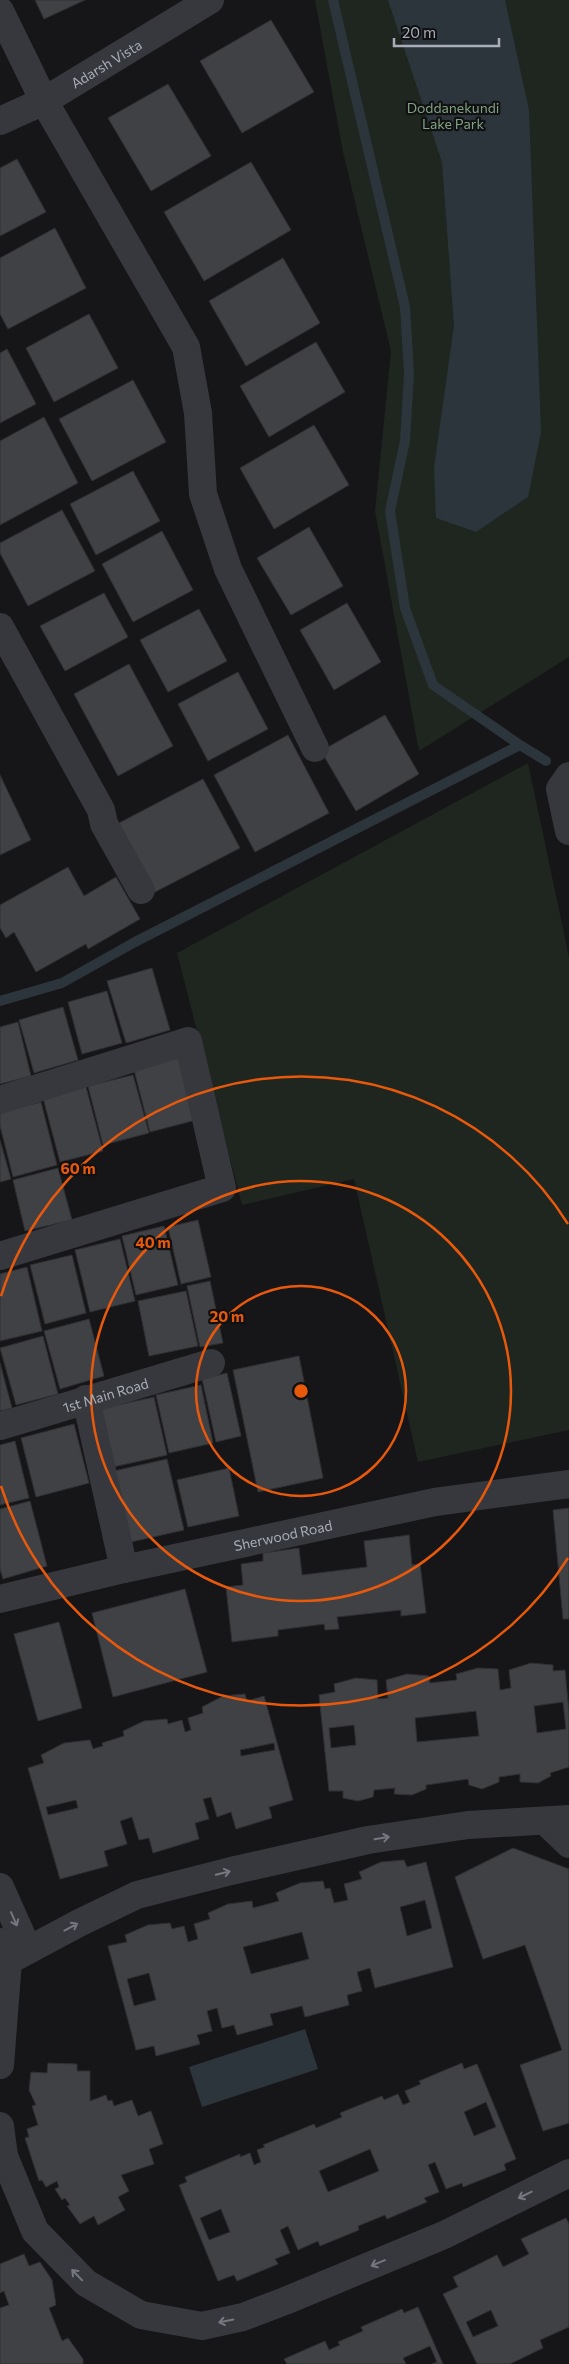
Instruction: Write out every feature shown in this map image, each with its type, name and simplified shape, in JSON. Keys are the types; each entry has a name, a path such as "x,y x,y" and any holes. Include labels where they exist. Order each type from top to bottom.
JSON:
{"street":[{"name":"Adarsh Vista","path":"0,121 44,101 210,0"},
{"path":"0,10 44,101 186,347 198,413 203,494 228,569 316,748"},
{"path":"0,628 101,810 104,824 141,890"},
{"path":"569,776 560,789 569,831"},
{"path":"0,1100 188,1041 222,1188 0,1256"},
{"name":"1st Main Road","path":"0,1426 211,1363"},
{"path":"86,1399 124,1569"},
{"name":"Sherwood Road","path":"0,1599 124,1569 435,1502 569,1484"},
{"path":"12,1951 137,1895 368,1840 468,1825 557,1820 569,1844"},
{"path":"0,1887 12,1951 0,2066"},
{"path":"0,2126 4,2156 35,2231 86,2283 141,2315 202,2326 243,2318 444,2235 569,2173"}],"green space":[{"name":"Doddanekundi Lake Park","path":"315,0 569,0 569,657 419,751 375,511 391,351 343,152"},
{"path":"528,763 569,957 569,1430 418,1462 354,1179 242,1205 177,953"}],"shaded area":[{"path":"388,0 505,0 529,110 541,432 528,497 476,532 436,518 434,468 454,325 442,162"},
{"path":"305,2029 318,2069 202,2107 189,2067"}],"building":[{"path":"35,0 85,0 44,19"},
{"path":"271,20 314,92 242,133 200,61"},
{"path":"168,84 211,156 151,191 108,118"},
{"path":"17,159 46,212 0,236 0,168"},
{"path":"251,162 291,230 204,281 164,212"},
{"path":"55,228 86,288 8,329 0,314 0,258"},
{"path":"283,258 320,323 246,366 209,301"},
{"path":"89,314 118,368 54,402 26,348"},
{"path":"316,342 345,392 269,437 240,386"},
{"path":"7,349 36,404 0,423 0,353"},
{"path":"133,380 166,442 92,481 59,419"},
{"path":"44,417 78,483 0,525 0,441"},
{"path":"314,425 349,485 274,529 240,468"},
{"path":"133,471 160,521 96,555 70,504"},
{"path":"62,510 95,571 28,606 0,553 0,543"},
{"path":"309,527 343,586 291,615 257,558"},
{"path":"162,531 193,590 133,622 102,564"},
{"path":"104,593 128,637 65,671 40,626"},
{"path":"347,603 381,662 334,690 300,630"},
{"path":"199,609 227,661 168,692 140,640"},
{"path":"129,664 173,746 118,776 74,694"},
{"path":"238,672 268,729 208,761 178,704"},
{"path":"385,715 419,774 356,811 321,751"},
{"path":"288,735 329,813 255,852 214,775"},
{"path":"0,775 31,840 0,855"},
{"path":"203,779 240,848 155,892 119,823"},
{"path":"68,867 84,896 116,877 140,919 88,949 86,944 36,972 14,932 6,938 0,928 0,905"},
{"path":"152,968 170,1030 126,1043 107,981"},
{"path":"107,991 122,1043 82,1054 68,1002"},
{"path":"63,1007 78,1060 34,1073 19,1020"},
{"path":"18,1022 31,1076 0,1084 0,1027"},
{"path":"179,1057 196,1120 150,1132 134,1070"},
{"path":"133,1075 149,1133 103,1145 88,1086"},
{"path":"86,1087 103,1151 60,1162 43,1098"},
{"path":"41,1102 57,1165 13,1177 0,1126 0,1112"},
{"path":"0,1140 11,1179 0,1182"},
{"path":"58,1168 72,1220 25,1231 13,1180"},
{"path":"198,1220 211,1277 181,1284 168,1227"},
{"path":"164,1226 178,1285 136,1295 122,1236"},
{"path":"120,1239 135,1301 90,1312 75,1250"},
{"path":"72,1255 86,1313 45,1324 30,1265"},
{"path":"27,1267 42,1331 0,1341 0,1274"},
{"path":"210,1281 223,1343 200,1347 187,1286"},
{"path":"186,1291 198,1346 149,1356 138,1301"},
{"path":"89,1319 104,1376 60,1389 44,1331"},
{"path":"43,1336 58,1394 16,1405 0,1348"},
{"path":"299,1356 323,1478 258,1492 233,1370"},
{"path":"0,1363 12,1408 0,1411"},
{"path":"227,1373 241,1436 216,1442 202,1379"},
{"path":"201,1385 213,1443 169,1453 156,1395"},
{"path":"154,1397 167,1455 113,1467 100,1409"},
{"path":"74,1424 89,1483 36,1497 21,1438"},
{"path":"15,1441 29,1498 0,1505 0,1445"},
{"path":"167,1459 184,1530 131,1542 114,1471"},
{"path":"229,1468 239,1516 188,1527 177,1480"},
{"path":"30,1501 47,1566 3,1579 0,1569 0,1509"},
{"path":"569,1508 569,1619 563,1619 553,1510"},
{"path":"409,1535 412,1565 420,1564 426,1613 401,1616 401,1610 337,1617 339,1629 325,1630 324,1624 278,1630 278,1636 232,1642 226,1587 243,1585 241,1564 263,1561 263,1553 299,1548 302,1575 367,1567 364,1541"},
{"path":"185,1589 207,1672 113,1697 92,1613"},
{"path":"59,1622 82,1708 38,1721 14,1634"},
{"path":"531,1663 553,1665 553,1671 565,1670 569,1712 569,1767 550,1773 551,1776 538,1783 520,1782 520,1774 499,1777 499,1782 482,1789 469,1785 468,1779 426,1785 426,1789 412,1795 394,1794 395,1788 374,1790 373,1797 358,1801 343,1798 343,1791 329,1791 319,1695 335,1692 334,1684 356,1678 377,1680 378,1699 388,1698 386,1680 407,1674 429,1676 430,1683 457,1680 456,1674 478,1668 498,1669 500,1690 511,1688 509,1670","holes":["563,1702 566,1729 537,1733 534,1706","476,1711 479,1736 417,1742 415,1718","354,1725 356,1745 331,1748 329,1728"]},
{"path":"245,1694 247,1701 264,1696 293,1800 269,1807 272,1818 236,1829 231,1812 217,1817 211,1797 203,1799 209,1819 195,1823 199,1839 153,1853 149,1838 139,1840 132,1817 120,1821 127,1844 104,1851 108,1866 60,1879 28,1768 44,1763 41,1755 64,1743 90,1740 93,1749 103,1746 102,1743 124,1736 123,1731 144,1721 167,1719 168,1724 182,1720 185,1732 191,1730 188,1718 203,1713 202,1707 223,1696","holes":["274,1743 275,1750 241,1756 240,1750","76,1800 78,1808 48,1815 46,1807"]},
{"path":"513,1848 569,1869 569,2123 543,2131 520,2065 562,2050 525,1945 483,1959 455,1877"},
{"path":"404,1860 407,1867 426,1862 453,1967 375,1988 370,1968 357,1972 362,1991 347,1995 349,2005 305,2017 302,2006 270,2014 273,2025 237,2035 234,2025 222,2028 217,2008 207,2011 212,2031 197,2035 200,2044 156,2056 154,2046 136,2050 108,1946 127,1942 125,1935 148,1925 170,1923 172,1929 184,1926 188,1942 198,1939 194,1924 210,1919 208,1913 228,1904 252,1901 253,1908 279,1901 276,1893 300,1883 323,1881 325,1889 330,1888 334,1903 348,1900 344,1884 362,1879 359,1872 381,1862","holes":["425,1900 432,1928 407,1936 400,1907","302,1932 309,1959 251,1974 243,1947","149,1973 156,2000 134,2006 127,1979"]},
{"path":"48,2063 77,2064 77,2071 90,2071 90,2101 106,2095 108,2101 112,2100 114,2106 132,2100 138,2116 151,2111 163,2144 149,2149 154,2164 121,2175 129,2191 118,2197 125,2210 98,2225 94,2216 80,2224 67,2206 70,2205 65,2198 62,2200 55,2189 59,2187 57,2181 46,2187 42,2180 39,2181 25,2138 29,2137 27,2129 38,2125 32,2106 36,2105 29,2090 31,2072 47,2073"},
{"path":"462,2063 464,2069 477,2064 516,2159 504,2164 506,2170 463,2187 462,2183 446,2189 435,2162 428,2165 439,2192 424,2198 427,2202 387,2219 385,2215 358,2226 359,2230 320,2246 318,2241 298,2250 288,2226 280,2230 290,2253 275,2259 278,2264 237,2281 234,2275 218,2281 179,2185 187,2182 185,2177 240,2154 240,2157 250,2153 254,2165 261,2162 257,2150 265,2147 263,2145 314,2124 316,2128 342,2117 340,2113 382,2096 384,2100 398,2094 403,2105 410,2102 405,2091 421,2084 419,2081","holes":["486,2102 496,2127 474,2136 464,2112","370,2149 379,2171 328,2192 319,2171","221,2209 230,2232 209,2240 200,2218"]},
{"path":"566,2218 569,2224 569,2327 540,2340 543,2348 510,2364 477,2364 443,2294 458,2287 453,2277 497,2255 503,2267 529,2254 521,2239","holes":["491,2310 498,2326 473,2337 466,2322"]},
{"path":"24,2254 29,2266 40,2262 52,2280 56,2305 49,2308 62,2341 68,2338 83,2359 83,2364 0,2364 0,2308 9,2305 4,2291 0,2293 0,2264"},
{"path":"418,2307 443,2364 432,2364 437,2362 430,2346 403,2358 406,2364 287,2364 284,2359 325,2341 329,2350 340,2345 338,2342 363,2331 361,2327 402,2309 404,2313"}],"waterway":[{"path":"333,0 405,307 409,374 405,441 390,511 405,608 433,685 520,745"},
{"path":"0,1001 62,983 135,942 520,745 546,761"}]}
